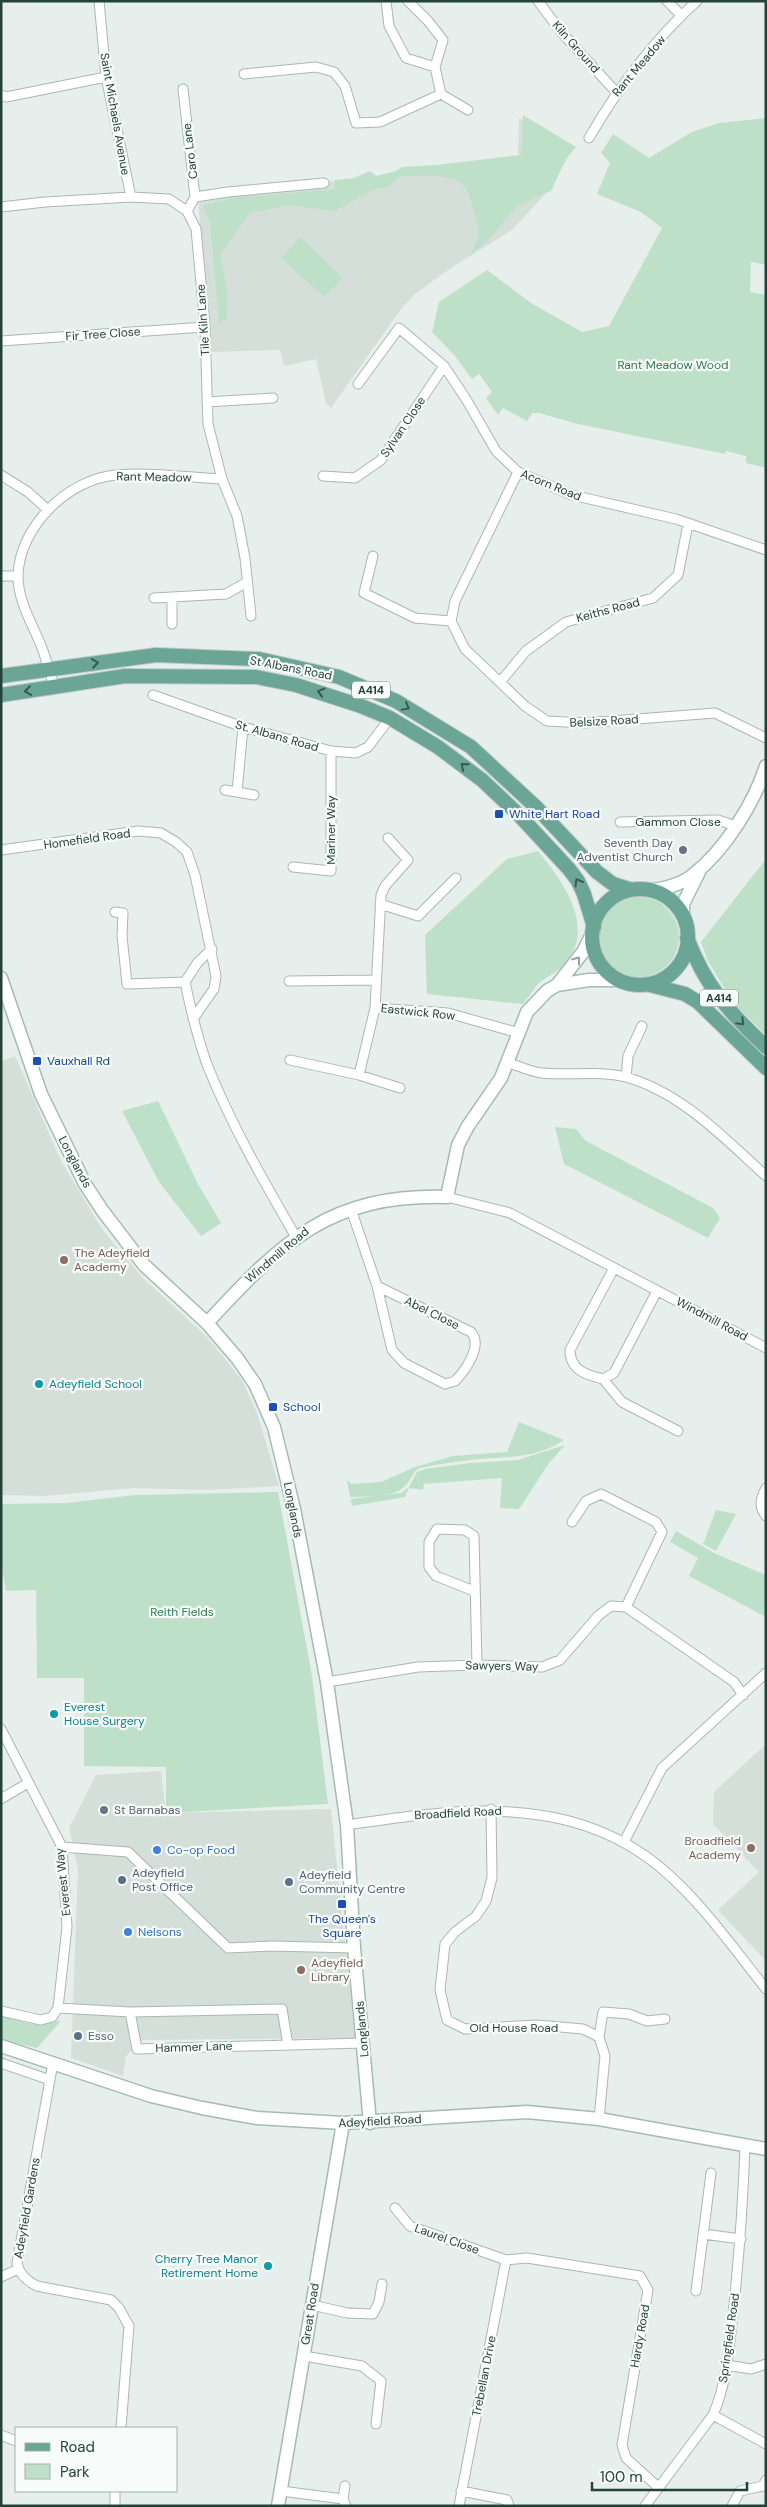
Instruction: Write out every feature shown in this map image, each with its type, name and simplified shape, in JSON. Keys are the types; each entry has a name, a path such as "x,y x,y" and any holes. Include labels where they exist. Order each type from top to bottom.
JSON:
{"main road":[{"name":"St Albans Road","path":"1,676 156,655 206,655 259,659 339,677 396,701 471,747 537,808 598,872 613,884 628,889"},
{"name":"St Albans Road","path":"1,695 125,676 256,677 330,695 390,718 438,746 459,761 519,815 574,875 584,894 593,930"},
{"path":"628,889 652,890 671,900 683,916 687,938 682,959 676,969 663,979 650,985 636,985 618,980 608,973 596,956 593,930 598,913 612,897 628,889"},
{"name":"A414","path":"687,938 699,968 713,991 766,1047"},
{"name":"A414","path":"650,985 685,994 698,1002 766,1068"}],"street":[{"name":"Saint Michaels Avenue","path":"98,1 106,76 131,197"},
{"path":"386,1 389,26 406,58 435,67"},
{"path":"408,1 428,20 443,40 435,67 441,94 468,110"},
{"name":"Kiln Ground","path":"538,1 562,33 616,92"},
{"path":"667,1 681,16"},
{"name":"Rant Meadow","path":"589,138 616,92 681,16 698,1"},
{"path":"244,74 316,67 334,72 345,86 356,123 380,122 441,94"},
{"path":"1,95 6,97 106,76"},
{"name":"Caro Lane","path":"183,90 195,197 187,211"},
{"path":"195,197 228,192 324,184"},
{"path":"1,207 45,202 131,197 169,199 187,211"},
{"name":"Tile Kiln Lane","path":"187,211 196,229 205,327 207,402 212,444 222,479 237,516 251,616"},
{"name":"Fir Tree Close","path":"1,340 205,327"},
{"name":"Acorn Road","path":"358,384 399,328 444,366 466,399 496,451 518,472 572,495 676,519 766,550"},
{"name":"Sylvan Close","path":"323,476 355,478 381,460 444,366"},
{"path":"207,402 273,398"},
{"path":"373,556 364,593 415,618 451,620 455,600 518,472"},
{"path":"1,475 28,492 48,510"},
{"name":"Rant Meadow","path":"55,687 24,606 18,576 28,541 48,510 73,490 95,480 114,475 222,479"},
{"name":"Keiths Road","path":"501,681 526,651 566,622 654,598 678,575 688,524"},
{"path":"1,576 18,576"},
{"path":"154,598 226,594 247,582"},
{"path":"172,597 172,624"},
{"name":"Belsize Road","path":"451,620 465,649 501,681 525,706 547,721 585,723 715,713 766,738"},
{"name":"St. Albans Road","path":"153,695 243,727 331,752 356,753 368,747 390,718"},
{"path":"236,792 243,727"},
{"name":"Mariner Way","path":"293,867 331,871 331,752"},
{"path":"683,916 683,904 686,894 702,868 750,806 766,766"},
{"path":"225,790 254,795"},
{"name":"Gammon Close","path":"620,822 718,820 736,826"},
{"name":"Homefield Road","path":"1,850 138,831 161,833 176,842 187,852 195,875 212,949 216,976 214,989 193,1019"},
{"name":"Eastwick Row","path":"359,1075 375,1008 380,904 385,886 408,860 388,838"},
{"path":"652,890 678,884 702,868"},
{"path":"380,904 418,916 456,878"},
{"path":"116,912 123,913 122,936 127,984 185,982"},
{"path":"447,1197 458,1145 501,1078 509,1062 527,1012 547,991 557,985 583,952 593,930"},
{"path":"212,949 198,962 185,982 193,1019 208,1065 226,1110 296,1237"},
{"path":"289,981 375,980"},
{"path":"557,985 589,980 618,980"},
{"name":"Longlands","path":"2,986 41,1094 85,1184 102,1210 144,1265 207,1323 237,1358 254,1384 274,1427 294,1509 327,1682 347,1825 354,1948 370,2123"},
{"name":"Eastwick Row","path":"375,1008 448,1013 519,1033"},
{"path":"626,1077 628,1056 642,1026"},
{"path":"290,1060 359,1075 400,1088"},
{"path":"509,1062 540,1073 595,1073 626,1077 664,1094 684,1106 766,1176"},
{"name":"Windmill Road","path":"207,1323 248,1279 311,1226 352,1209 394,1198 447,1197 510,1213 766,1348"},
{"name":"Abel Close","path":"352,1209 377,1286 392,1350 404,1363 445,1384 456,1382 476,1347 474,1335 377,1286"},
{"path":"614,1268 570,1350 570,1360 578,1370 590,1376 603,1379 622,1402 678,1431"},
{"path":"603,1379 614,1373 657,1291"},
{"path":"766,1488 760,1499 761,1508 766,1516"},
{"path":"572,1522 586,1502 601,1494 656,1522 662,1532 626,1607 734,1682 744,1695"},
{"path":"474,1591 436,1576 430,1567 429,1542 437,1529 465,1530 474,1536 477,1665"},
{"name":"Sawyers Way","path":"327,1682 418,1667 477,1665 542,1668 560,1660 598,1616 611,1606 626,1607"},
{"path":"624,1842 662,1768 766,1673"},
{"name":"Everest Way","path":"1,1729 62,1847 68,1927 58,2008 52,2017 41,2020 1,2011"},
{"path":"1,1799 28,1783"},
{"name":"Broadfield Road","path":"347,1825 414,1815 491,1809 533,1812 576,1822 624,1842 658,1866 698,1906 766,1989"},
{"name":"Old House Road","path":"491,1809 492,1878 486,1901 476,1916 455,1932 445,1944 440,1990 448,2020 465,2029 537,2025 583,2029 599,2037"},
{"path":"62,1847 128,1852 228,1948 272,1946 354,1948"},
{"path":"58,2008 130,2012 282,2009 288,2045"},
{"name":"Hammer Lane","path":"130,2012 137,2049 363,2043"},
{"path":"599,2119 605,2056 599,2037 603,2012 629,2014 647,2022 665,2019"},
{"name":"Adeyfield Road","path":"1,2046 151,2096 257,2118 370,2123 526,2112 599,2119 766,2149"},
{"path":"1,2063 50,2080"},
{"name":"Adeyfield Gardens","path":"53,2063 17,2263 18,2269 28,2281 37,2286 112,2300 119,2308 128,2326 121,2427"},
{"name":"Great Road","path":"278,2506 343,2123"},
{"name":"Springfield Road","path":"645,2506 713,2415 720,2401 727,2365 741,2240 745,2146"},
{"path":"696,2291 712,2173"},
{"name":"Laurel Close","path":"395,2208 410,2226 506,2260"},
{"path":"703,2234 741,2240"},
{"name":"Hardy Road","path":"506,2260 527,2258 640,2276 648,2290 622,2445 626,2458 658,2487"},
{"name":"Trebellan Drive","path":"459,2506 506,2260"},
{"path":"1,2277 18,2269"},
{"path":"312,2305 347,2313 373,2314 379,2302 382,2284"},
{"path":"304,2356 362,2366 381,2381 376,2424"},
{"path":"727,2365 752,2369 766,2364"},
{"path":"713,2415 766,2444"},
{"path":"1,2434 15,2441"},
{"path":"732,2506 740,2491 762,2486 766,2480"},
{"path":"281,2491 344,2502 345,2486"},
{"path":"461,2491 507,2500 509,2506"},
{"path":"115,2492 115,2506"}],"shaded area":[{"path":"519,118 572,150 548,191 512,230 451,268 415,294 401,309 331,408 326,403 316,359 284,366 280,350 211,352 198,200 223,192 520,163 518,152"},
{"name":"The Adeyfield Academy","path":"15,1056 61,1161 102,1229 143,1278 207,1337 242,1380 257,1413 279,1486 209,1490 133,1488 44,1496 1,1495 1,1061"},
{"name":"Broadfield Academy","path":"766,1744 766,1961 718,1910 759,1872 713,1824 714,1792"},
{"path":"161,1771 166,1813 331,1809 355,2038 143,2040 126,2056 123,2076 71,2058 78,1869 69,1828 96,1775"}],"green space":[{"path":"523,115 576,147 566,159 551,191 517,206 491,237 472,254 469,256 478,238 478,228 466,189 456,180 440,176 398,177 390,186 371,191 335,211 288,205 250,213 220,255 227,288 227,318 219,323 210,223 203,205 231,198 335,189 335,180 354,178 370,171 376,176 396,171 402,167 520,155 522,151"},
{"name":"Rant Meadow Wood","path":"766,118 766,265 751,262 750,292 766,295 766,468 746,463 746,456 726,451 725,454 578,424 539,413 532,413 527,421 503,408 498,415 486,398 492,392 479,374 472,379 455,356 432,332 439,302 487,270 531,303 582,332 609,326 662,228 641,212 597,194 610,163 601,153 613,134 649,158 692,132 719,123"},
{"path":"301,237 343,278 324,297 281,258"},
{"path":"538,851 557,877 573,907 577,922 577,938 573,953 562,967 537,985 523,1004 427,994 425,935 507,859"},
{"path":"766,859 766,1035 732,1001 708,961 701,942"},
{"path":"631,897 647,897 668,908 679,929 679,945 668,966 647,977 631,977 617,971 605,959 599,945 599,929 605,915 617,903"},
{"path":"158,1101 198,1184 221,1223 201,1236 159,1182 122,1111"},
{"path":"555,1127 576,1129 586,1141 713,1208 720,1218 708,1238 564,1164"},
{"path":"519,1422 564,1440 544,1450 523,1456 471,1460 420,1468 405,1486 394,1493 379,1496 350,1497 347,1480 351,1484 381,1482 415,1467 453,1456 507,1452"},
{"path":"565,1445 549,1463 519,1509 500,1508 502,1478 424,1484 423,1490 409,1488 405,1497 352,1506 351,1499 401,1493 409,1487 417,1472 425,1469 470,1463 518,1460"},
{"name":"Reith Fields","path":"278,1492 312,1676 328,1804 166,1813 166,1767 84,1766 84,1678 37,1678 36,1590 6,1591 1,1563 1,1504 67,1503 135,1495"},
{"path":"716,1510 736,1514 716,1551 703,1544"},
{"path":"676,1531 714,1553 766,1575 766,1617 689,1576 698,1558 670,1542"},
{"path":"1,2016 38,2024 52,2023 59,2020 60,2022 37,2048 1,2040"}],"place":[{"name":"White Hart Road","path":"499,814"},
{"name":"Seventh Day Adventist Church","path":"683,850"},
{"name":"Vauxhall Rd","path":"37,1061"},
{"name":"The Adeyfield Academy","path":"64,1260"},
{"name":"Adeyfield School","path":"39,1384"},
{"name":"School","path":"273,1407"},
{"name":"Everest House Surgery","path":"54,1714"},
{"name":"St Barnabas","path":"104,1810"},
{"name":"Broadfield Academy","path":"751,1848"},
{"name":"Co-op Food","path":"157,1850"},
{"name":"Adeyfield Post Office","path":"122,1880"},
{"name":"Adeyfield Community Centre","path":"289,1882"},
{"name":"The Queen's Square","path":"342,1904"},
{"name":"Nelsons","path":"128,1932"},
{"name":"Adeyfield Library","path":"301,1970"},
{"name":"Esso","path":"78,2036"},
{"name":"Cherry Tree Manor Retirement Home","path":"268,2266"}]}
